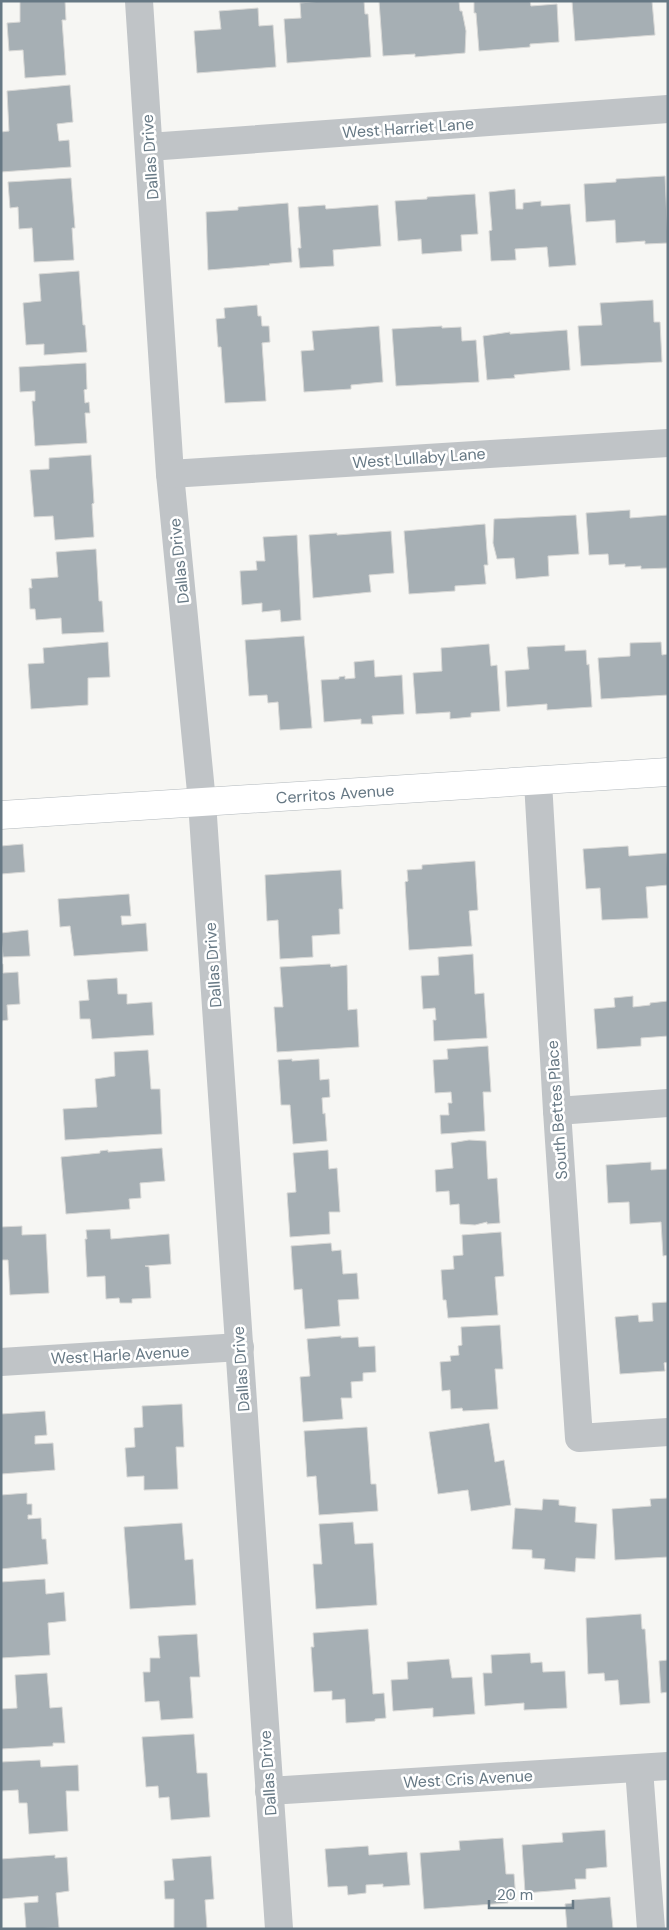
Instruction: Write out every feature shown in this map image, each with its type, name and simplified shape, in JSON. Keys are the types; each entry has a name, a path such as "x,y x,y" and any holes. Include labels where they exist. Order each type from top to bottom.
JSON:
{"street":[{"name":"Dallas Drive","path":"139,1 170,474 202,802 279,1929"},
{"name":"West Harriet Lane","path":"149,147 668,109"},
{"name":"West Lullaby Lane","path":"170,474 668,443"},
{"name":"Cerritos Avenue","path":"1,815 538,782 668,772"},
{"name":"South Bettes Place","path":"538,782 557,1111 579,1438 668,1432"},
{"path":"557,1111 668,1103"},
{"name":"West Harle Avenue","path":"1,1362 240,1348"},
{"name":"West Cris Avenue","path":"269,1791 668,1766"},
{"path":"639,1769 651,1929"}],"building":[{"path":"20,1 65,1 66,20 62,20 66,75 25,78 23,50 9,51 7,23 20,22"},
{"path":"364,1 365,14 368,14 371,57 287,63 284,19 301,18 300,3"},
{"path":"379,1 459,1 466,31 465,53 415,57 415,54 383,56"},
{"path":"474,1 530,1 531,6 557,4 559,42 530,44 530,47 479,51"},
{"path":"572,1 652,1 655,35 575,41"},
{"path":"258,8 259,26 273,25 276,67 197,73 194,31 221,29 219,11"},
{"path":"70,85 73,122 57,124 59,141 69,140 71,167 1,172 1,132 9,131 7,91"},
{"path":"665,176 668,243 645,244 645,241 616,243 615,220 586,222 584,184 616,182 616,179"},
{"path":"71,178 75,228 72,228 74,260 34,262 32,228 19,229 18,207 10,208 8,182"},
{"path":"515,189 516,209 523,209 523,203 541,201 541,206 570,204 576,265 549,267 547,247 515,249 516,260 491,261 489,231 492,230 489,192"},
{"path":"475,194 478,234 461,235 462,251 422,254 421,239 398,241 395,201"},
{"path":"288,203 292,262 208,270 206,212 238,210 238,207"},
{"path":"325,205 326,209 378,205 381,246 333,250 334,266 300,268 298,248 301,248 298,207"},
{"path":"79,271 87,352 44,355 44,344 26,345 23,303 41,301 39,274"},
{"path":"653,300 654,322 660,322 662,362 581,366 578,326 602,325 600,303"},
{"path":"257,305 258,316 261,316 262,326 269,326 270,342 262,343 266,401 225,403 221,347 218,347 216,319 225,318 224,308"},
{"path":"379,326 383,382 351,385 351,389 304,392 301,351 314,350 312,331"},
{"path":"442,326 442,328 461,327 462,341 476,340 479,382 396,386 392,329"},
{"path":"567,330 570,370 514,375 515,378 487,380 483,336 510,332 510,334"},
{"path":"86,363 87,389 84,390 85,403 89,402 90,413 85,413 87,443 35,446 32,401 35,401 35,391 20,392 19,367"},
{"path":"91,455 94,537 55,540 53,516 34,517 30,470 49,469 49,458"},
{"path":"630,510 630,518 668,515 668,568 641,569 641,566 625,567 625,564 609,565 608,554 589,555 586,513"},
{"path":"576,515 579,554 548,556 549,576 516,579 514,558 497,559 493,543 494,519"},
{"path":"485,524 488,565 484,565 486,584 455,586 455,591 409,594 404,531"},
{"path":"391,531 394,573 369,575 371,592 313,598 309,535"},
{"path":"297,535 301,620 281,622 280,610 262,612 262,603 242,605 240,571 257,570 256,561 265,561 263,537"},
{"path":"96,549 99,601 102,601 104,632 62,634 61,618 36,620 35,609 30,609 29,588 32,588 31,579 58,577 56,552"},
{"path":"304,636 312,728 280,730 278,702 268,703 267,695 249,696 245,640"},
{"path":"108,642 110,677 88,678 88,705 31,709 28,664 44,663 43,648"},
{"path":"661,642 662,655 668,654 668,695 601,699 598,658 630,656 630,643"},
{"path":"489,644 491,666 497,665 500,711 471,713 471,717 450,719 450,712 416,714 413,673 442,671 441,648"},
{"path":"565,645 565,651 586,650 587,665 589,664 592,707 547,710 547,704 507,707 505,671 529,669 527,647"},
{"path":"374,660 375,677 402,675 404,714 372,716 373,724 361,724 361,719 324,722 321,680 339,679 339,677 345,676 345,679 355,678 354,662"},
{"path":"23,844 25,872 1,874 1,846"},
{"path":"628,846 629,856 667,853 668,885 646,887 648,918 602,920 600,888 586,889 583,849"},
{"path":"475,861 478,910 469,911 472,946 409,950 405,882 408,881 407,870 422,869 422,865"},
{"path":"341,870 343,909 339,909 340,934 312,936 313,957 280,959 278,920 267,921 265,875"},
{"path":"129,894 131,916 121,916 122,925 146,923 148,951 74,956 70,926 60,927 58,899"},
{"path":"28,930 30,956 3,957 1,933"},
{"path":"473,954 475,994 484,993 487,1038 434,1041 433,1020 436,1020 435,1008 423,1009 421,976 439,975 438,957"},
{"path":"1,964 3,964 3,973 18,972 20,1004 7,1005 8,1020 1,1021"},
{"path":"330,964 331,967 347,965 348,1010 357,1009 359,1047 277,1052 274,1007 283,1007 280,967"},
{"path":"117,978 118,994 127,994 127,1004 152,1002 154,1035 92,1039 90,1019 80,1019 79,1001 89,1000 87,980"},
{"path":"633,996 633,1007 668,1001 668,1036 641,1038 641,1046 597,1049 594,1009 615,1007 614,998"},
{"path":"488,1046 491,1092 483,1092 485,1131 441,1134 440,1115 449,1115 448,1103 452,1103 451,1092 435,1093 433,1060 448,1059 447,1049"},
{"path":"148,1050 151,1089 160,1089 162,1134 65,1140 63,1109 97,1107 95,1079 115,1076 114,1052"},
{"path":"292,1059 292,1061 319,1059 320,1080 329,1079 330,1097 322,1098 327,1141 293,1144 290,1105 281,1105 278,1060"},
{"path":"469,1140 486,1141 488,1179 497,1178 500,1223 460,1224 459,1204 450,1205 449,1191 436,1192 435,1170 453,1168 451,1143"},
{"path":"162,1148 165,1181 140,1183 141,1198 129,1199 130,1209 66,1214 61,1157 100,1153 100,1151 108,1150 108,1152"},
{"path":"328,1150 329,1169 337,1168 340,1212 329,1212 330,1234 290,1237 287,1193 296,1192 293,1153"},
{"path":"651,1162 651,1170 668,1169 668,1255 663,1256 661,1222 630,1224 629,1202 608,1203 606,1165"},
{"path":"22,1226 22,1235 46,1234 49,1293 10,1295 8,1260 1,1260 1,1227"},
{"path":"110,1229 111,1239 169,1234 171,1264 145,1266 149,1267 151,1298 132,1299 132,1303 120,1303 119,1298 106,1299 105,1276 87,1277 86,1230"},
{"path":"501,1232 504,1276 495,1277 498,1315 448,1318 446,1300 443,1300 441,1270 454,1269 453,1256 463,1255 462,1235"},
{"path":"331,1243 332,1251 341,1250 343,1274 357,1273 359,1299 338,1300 340,1326 305,1329 302,1289 294,1290 291,1246"},
{"path":"668,1302 668,1362 664,1363 665,1371 620,1374 615,1317 638,1315 639,1322 653,1321 652,1303"},
{"path":"500,1325 503,1369 495,1369 498,1409 463,1411 462,1408 451,1409 450,1390 442,1391 440,1362 451,1361 450,1356 459,1355 458,1346 462,1345 461,1327"},
{"path":"341,1336 341,1338 358,1337 359,1347 375,1346 376,1372 363,1373 363,1381 351,1382 352,1398 341,1398 343,1419 303,1422 300,1377 310,1376 307,1339"},
{"path":"182,1404 184,1447 176,1447 178,1489 144,1490 144,1476 127,1477 125,1448 135,1447 134,1428 143,1427 142,1406"},
{"path":"45,1411 47,1435 35,1436 35,1444 53,1443 55,1470 1,1474 1,1414"},
{"path":"489,1423 495,1462 504,1460 511,1505 471,1511 468,1490 438,1494 429,1432"},
{"path":"367,1427 371,1484 376,1484 378,1511 319,1515 316,1476 307,1477 304,1431"},
{"path":"27,1493 27,1504 32,1504 32,1515 28,1515 28,1519 41,1518 42,1539 46,1539 48,1564 1,1569 1,1495"},
{"path":"668,1498 668,1557 615,1560 612,1509 651,1506 650,1499"},
{"path":"543,1499 559,1500 559,1505 576,1507 575,1522 597,1524 595,1559 576,1558 575,1572 544,1569 545,1559 532,1558 532,1550 512,1549 515,1508 542,1510"},
{"path":"353,1522 355,1544 373,1543 377,1605 316,1609 313,1564 322,1564 319,1524"},
{"path":"182,1523 185,1560 193,1559 196,1605 130,1609 124,1527"},
{"path":"45,1579 46,1594 64,1592 66,1621 48,1623 50,1655 1,1658 1,1582"},
{"path":"641,1614 642,1629 645,1629 650,1703 620,1705 618,1680 605,1681 604,1673 588,1674 586,1618"},
{"path":"368,1629 373,1694 384,1693 386,1718 375,1719 375,1721 346,1723 345,1699 332,1700 332,1691 314,1692 311,1647 314,1647 313,1633"},
{"path":"197,1634 200,1677 190,1677 193,1718 161,1720 159,1701 145,1702 143,1672 150,1672 150,1658 160,1658 158,1636"},
{"path":"530,1653 531,1663 542,1662 543,1672 565,1671 567,1708 524,1710 524,1703 485,1706 483,1673 492,1673 491,1655"},
{"path":"449,1659 452,1678 472,1677 475,1714 433,1717 433,1708 393,1711 391,1680 408,1679 407,1662"},
{"path":"668,1660 668,1692 661,1693 659,1661"},
{"path":"47,1673 50,1708 62,1707 65,1743 53,1743 53,1746 1,1749 1,1709 17,1708 15,1675"},
{"path":"194,1734 197,1773 207,1773 210,1817 171,1820 169,1797 159,1798 158,1786 146,1787 142,1737"},
{"path":"40,1760 41,1767 78,1765 79,1791 66,1791 68,1831 29,1834 27,1803 19,1803 18,1790 1,1791 1,1762"},
{"path":"605,1830 607,1867 586,1869 586,1879 575,1879 576,1889 525,1893 522,1845 563,1842 562,1833"},
{"path":"503,1838 506,1874 514,1874 516,1900 507,1900 508,1903 424,1909 420,1853 460,1850 459,1841"},
{"path":"368,1846 369,1855 407,1852 410,1885 383,1887 383,1884 366,1885 366,1893 348,1895 347,1886 328,1887 325,1849"},
{"path":"55,1855 55,1858 67,1857 69,1891 56,1893 59,1928 26,1929 24,1903 38,1902 38,1896 1,1899 1,1859"},
{"path":"211,1856 214,1899 205,1900 207,1929 174,1929 174,1899 165,1899 164,1881 174,1880 172,1859"},
{"path":"610,1897 613,1929 567,1929 565,1904 573,1903 572,1900"}]}
